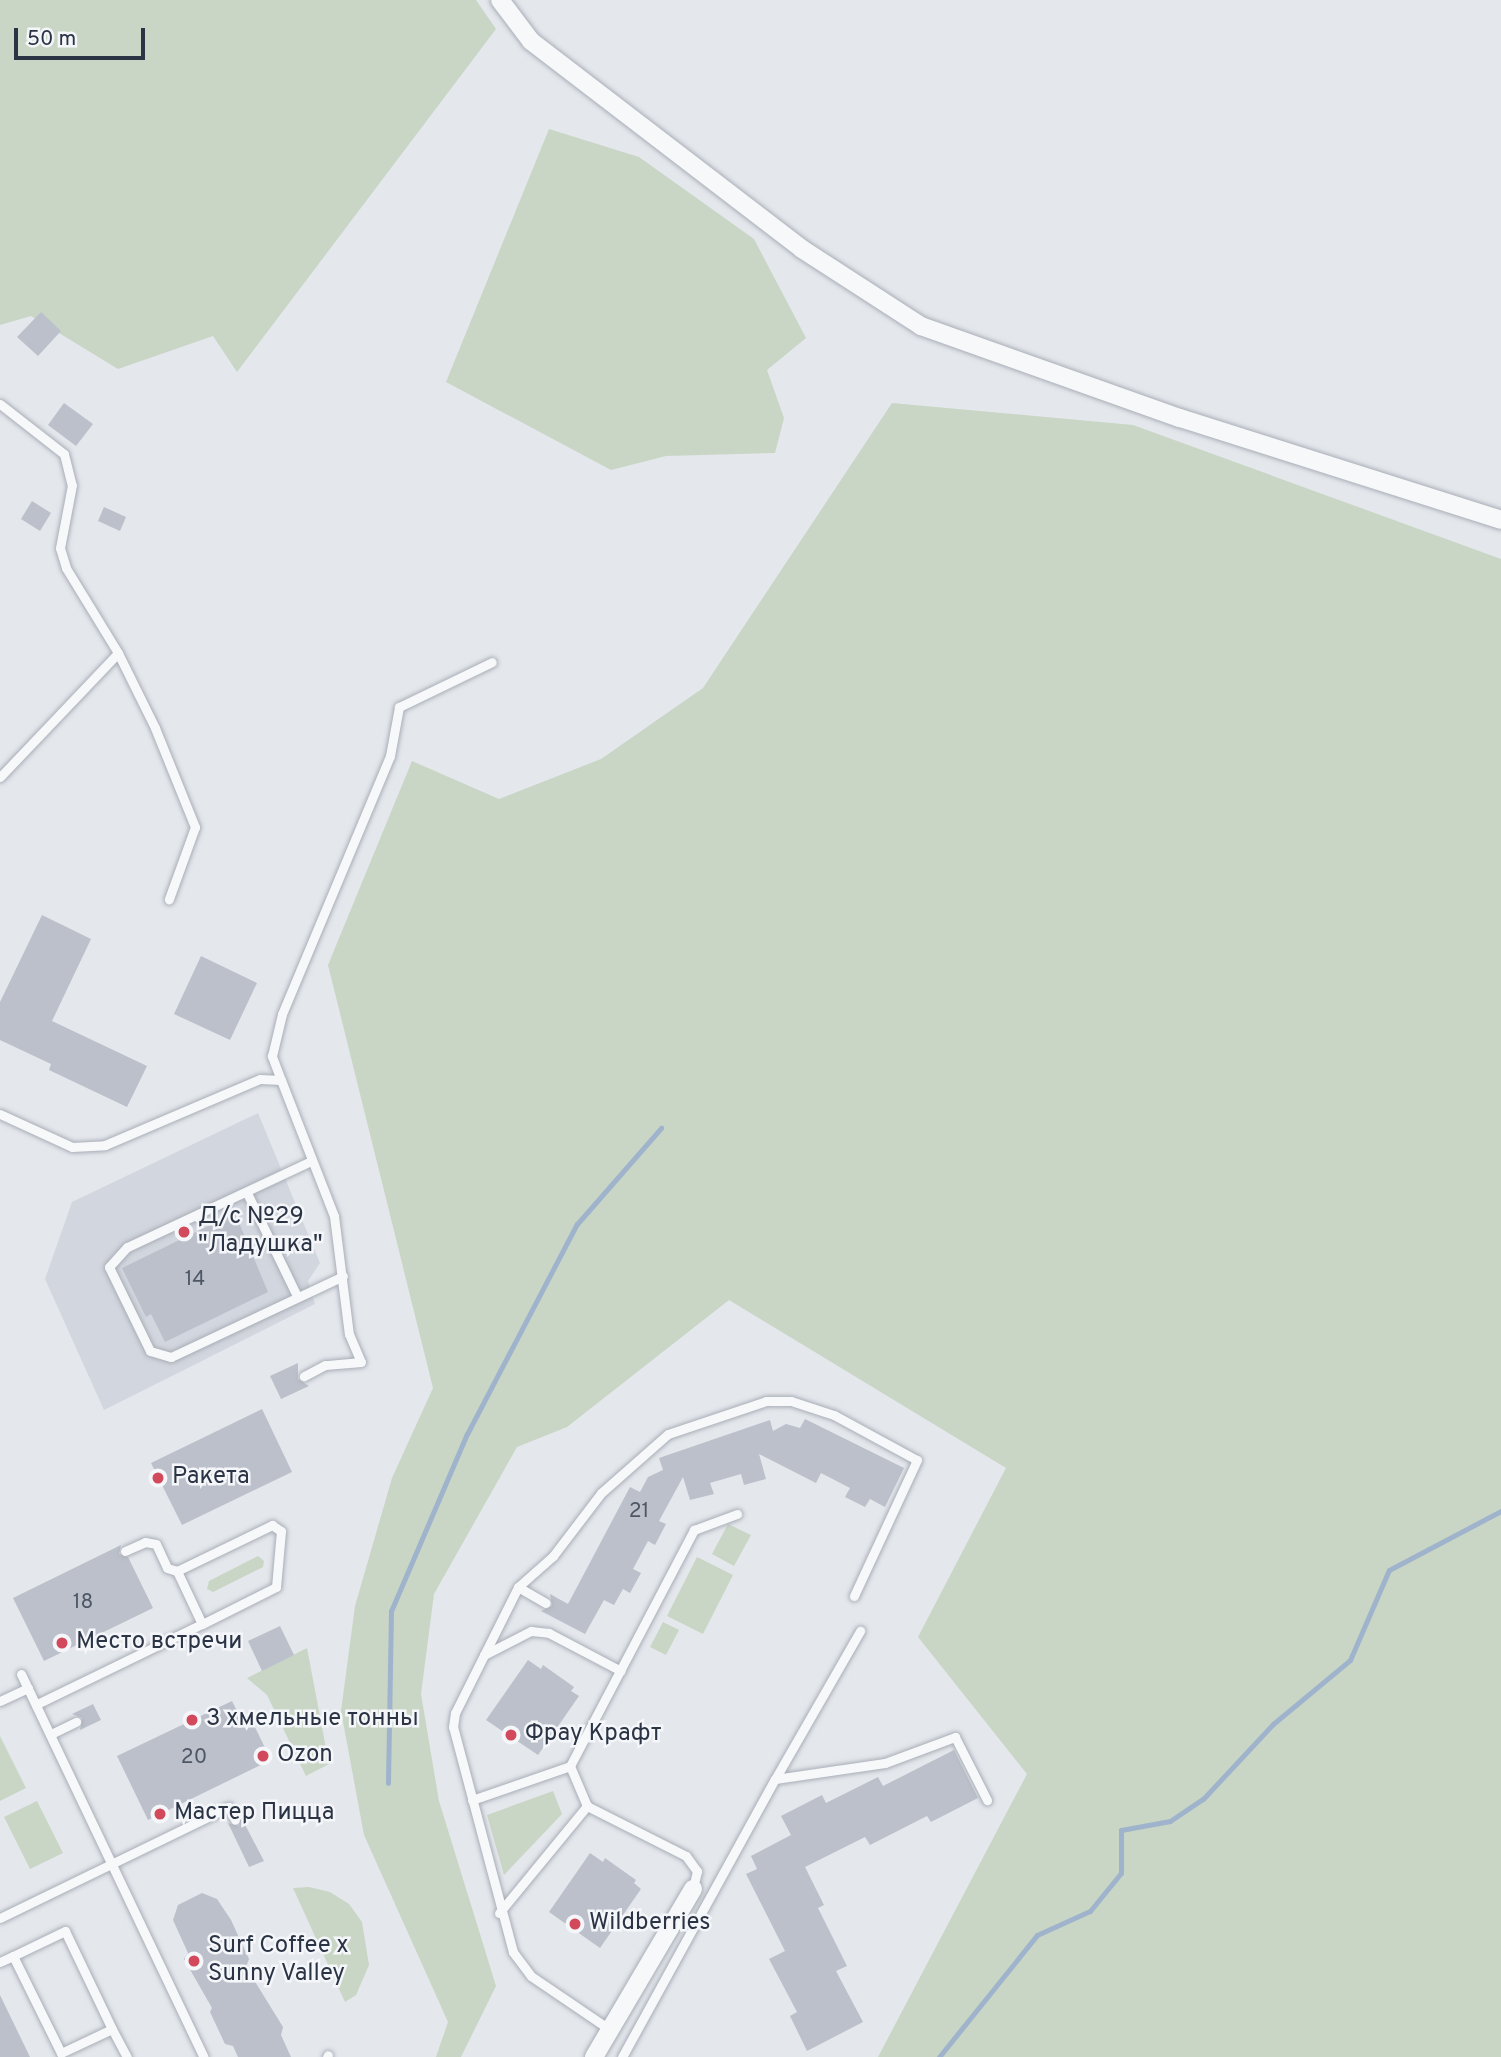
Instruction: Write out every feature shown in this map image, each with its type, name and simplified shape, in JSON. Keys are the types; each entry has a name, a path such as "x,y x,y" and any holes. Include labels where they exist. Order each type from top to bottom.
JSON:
{"street":[{"path":"500,0 531,41 802,248 921,326 1180,418 1501,520"},
{"path":"594,2057 693,1889"}],"lane":[{"path":"0,404 64,454 72,485 60,548 66,568 118,653 155,728 195,827 169,899"},
{"path":"0,777 118,653"},
{"path":"304,1376 325,1365 361,1363 349,1334 334,1216 272,1056 282,1014 390,756 399,707 492,662"},
{"path":"0,1114 72,1147 105,1146 260,1079 281,1080"},
{"path":"311,1161 127,1247 109,1268 150,1351 171,1357 343,1276"},
{"path":"247,1193 297,1296"},
{"path":"609,2029 531,1976 513,1952 499,1913 453,1727 455,1713 518,1587 553,1556 601,1493 667,1434 719,1413 766,1401 792,1401 834,1415 917,1460 854,1596"},
{"path":"472,1800 570,1766 694,1530 737,1514"},
{"path":"37,1704 276,1587 281,1531 272,1525 177,1571 167,1568 156,1544 145,1542 125,1550"},
{"path":"177,1571 202,1623"},
{"path":"518,1587 546,1603"},
{"path":"484,1656 531,1631 549,1633 621,1671"},
{"path":"622,2057 860,1631"},
{"path":"21,1674 102,1839 109,1864 204,2057"},
{"path":"0,1701 28,1688"},
{"path":"51,1734 76,1722"},
{"path":"775,1779 885,1762 955,1737 987,1800"},
{"path":"570,1766 587,1806 685,1856 697,1871 693,1889"},
{"path":"0,1918 234,1805 235,1820"},
{"path":"499,1913 587,1806"},
{"path":"0,1962 65,1931 127,2057"},
{"path":"13,1956 61,2053 112,2029"}],"shaded area":[{"name":"Д/с №29 \"Ладушка\"","path":"258,1113 320,1263 308,1281 315,1304 104,1410 45,1279 72,1202"}],"green space":[{"path":"0,0 476,0 496,29 237,372 213,336 118,369 31,316 0,325"},
{"path":"549,129 639,157 754,239 806,338 767,370 784,418 775,453 666,456 611,470 446,382"},
{"path":"892,403 1133,425 1501,559 1501,2057 878,2057 1027,1774 918,1637 1006,1468 729,1300 567,1427 517,1447 434,1594 421,1694 439,1801 496,1986 461,2057 436,2057 448,2022 364,1835 341,1711 355,1606 392,1478 433,1388 328,965 412,761 499,799 601,759 703,688"},
{"path":"728,1524 751,1535 734,1566 712,1554"},
{"path":"258,1556 264,1561 263,1567 213,1592 207,1589 209,1581"},
{"path":"697,1557 733,1575 703,1634 667,1616"},
{"path":"663,1622 679,1630 666,1655 650,1647"},
{"path":"307,1648 329,1764 306,1776 267,1695 247,1678"},
{"path":"0,1736 26,1788 0,1801"},
{"path":"553,1791 562,1814 504,1875 487,1815"},
{"path":"37,1801 63,1853 30,1869 4,1817"},
{"path":"309,1887 330,1892 349,1904 362,1922 369,1965 356,1995 345,2002 293,1888"}],"building":[{"path":"41,312 61,331 38,356 17,337"},
{"path":"64,403 93,424 76,446 48,425"},
{"path":"32,501 51,513 40,531 21,519"},
{"path":"104,507 126,517 120,531 98,521"},
{"path":"42,915 91,939 52,1021 147,1066 127,1107 49,1070 51,1064 0,1040 0,1002"},
{"path":"201,956 257,983 230,1040 174,1014"},
{"path":"235,1213 268,1292 165,1342 151,1314 146,1317 122,1268"},
{"path":"298,1363 298,1379 309,1386 281,1399 270,1376"},
{"path":"262,1409 292,1472 182,1525 151,1463"},
{"path":"805,1419 904,1468 885,1507 870,1499 865,1507 845,1497 850,1488 821,1473 816,1483 759,1454 766,1479 744,1485 741,1474 710,1483 714,1494 690,1500 683,1477 659,1521 666,1524 655,1545 648,1541 633,1569 641,1573 630,1593 623,1589 614,1605 604,1600 585,1634 541,1611 552,1606 550,1594 568,1604 630,1487 640,1492 648,1477 663,1470 659,1458 770,1420 773,1431 786,1424 800,1428"},
{"path":"121,1545 119,1554 128,1557 153,1608 44,1661 13,1598"},
{"path":"280,1626 294,1655 262,1671 248,1641"},
{"path":"528,1660 541,1669 543,1665 574,1687 571,1691 579,1696 538,1755 486,1720"},
{"path":"232,1701 241,1719 249,1715 271,1760 148,1820 117,1756"},
{"path":"93,1704 101,1720 80,1730 82,1718 72,1714"},
{"path":"954,1750 978,1798 931,1822 927,1816 870,1845 865,1837 805,1867 824,1905 818,1908 847,1966 836,1971 863,2022 807,2051 790,2016 797,2012 769,1959 785,1951 746,1874 757,1869 751,1856 791,1835 781,1816 822,1795 826,1803 878,1777 883,1786"},
{"path":"241,1817 264,1861 249,1867 228,1823 239,1826"},
{"path":"590,1853 603,1862 605,1858 636,1880 634,1883 641,1889 600,1948 549,1912"},
{"path":"202,1893 217,1899 231,1920 249,1959 246,1967 283,2027 281,2035 291,2057 238,2057 233,2046 225,2044 210,2012 212,2008 184,1959 188,1953 173,1920 178,1905"},
{"path":"0,1995 30,2057 0,2057"}],"waterway":[{"path":"388,1783 391,1611 467,1434 577,1224 661,1128"},
{"path":"939,2057 1037,1935 1090,1911 1121,1873 1121,1830 1170,1821 1203,1799 1273,1724 1350,1660 1389,1570 1501,1511"}],"place":[{"name":"Д/с №29 \"Ладушка\"","path":"184,1232"},
{"name":"Ракета","path":"158,1478"},
{"name":"Место встречи","path":"62,1643"},
{"name":"3 хмельные тонны","path":"192,1720"},
{"name":"Фрау Крафт","path":"511,1735"},
{"name":"Ozon","path":"263,1756"},
{"name":"Мастер Пицца","path":"160,1814"},
{"name":"Wildberries","path":"575,1924"},
{"name":"Surf Coffee x Sunny Valley","path":"194,1961"}]}
